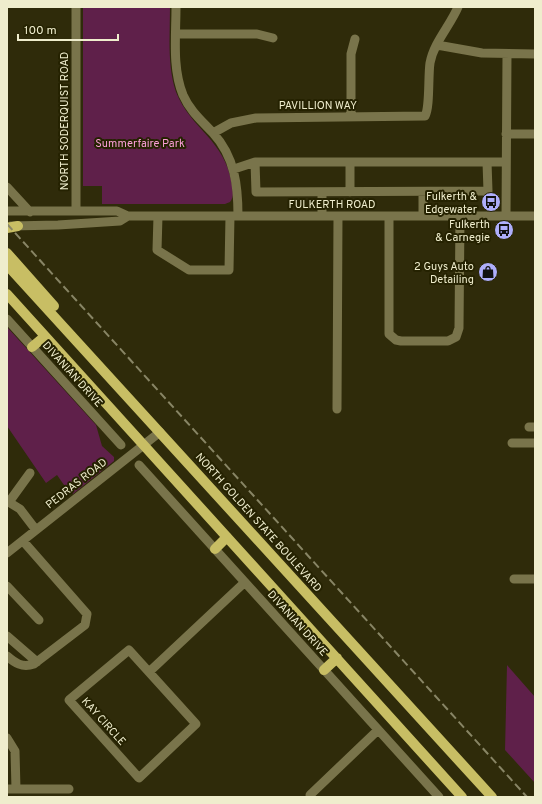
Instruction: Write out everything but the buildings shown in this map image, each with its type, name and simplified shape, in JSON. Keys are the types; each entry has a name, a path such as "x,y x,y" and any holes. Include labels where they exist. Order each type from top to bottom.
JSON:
{"main road":[{"path":"7,227 18,226"},
{"path":"7,253 55,306 72,335"},
{"name":"NORTH GOLDEN STATE BOULEVARD","path":"7,264 492,797"},
{"path":"7,294 44,337 462,797"},
{"path":"32,347 44,337"},
{"path":"215,549 226,537"},
{"path":"324,670 337,658"},
{"path":"440,772 443,783 455,797"}],"street":[{"name":"NORTH SODERQUIST ROAD","path":"76,7 76,211"},
{"path":"158,216 157,250 189,270 229,270 234,216 238,193 234,169 226,151 213,133 196,116 183,94 177,72 176,7"},
{"path":"458,7 437,45 468,52 535,54"},
{"path":"176,34 257,34 273,38"},
{"path":"351,117 351,54 355,39"},
{"name":"PAVILLION WAY","path":"213,133 231,123 256,118 425,116 428,110 429,70 437,45"},
{"path":"506,216 507,54"},
{"path":"506,134 535,134"},
{"path":"234,169 255,162 506,162"},
{"path":"255,162 256,192 488,192 488,162"},
{"path":"350,162 350,192"},
{"path":"7,187 30,212"},
{"path":"322,192 322,216"},
{"path":"423,192 423,216"},
{"name":"FULKERTH ROAD","path":"7,211 30,212 117,210 128,216 535,216"},
{"name":"FULKERTH ROAD","path":"18,226 120,221 128,216"},
{"path":"337,409 338,216"},
{"path":"389,216 388,329 392,337 401,341 448,341 456,337 460,328 460,216"},
{"name":"DIVANIAN DRIVE","path":"7,319 121,445"},
{"name":"PEDRAS ROAD","path":"7,553 160,432"},
{"path":"512,443 535,443"},
{"name":"DIVANIAN DRIVE","path":"139,465 439,797"},
{"path":"30,473 8,501 20,510 36,530"},
{"path":"7,656 22,666 29,666 38,662 86,625 87,619 87,614 23,540"},
{"path":"514,579 535,579"},
{"path":"149,672 245,582"},
{"path":"7,586 39,620"},
{"path":"7,636 38,662"},
{"name":"KAY CIRCLE","path":"129,650 149,672 196,724 139,778 69,700 129,650"},
{"path":"310,795 378,730"},
{"path":"7,738 15,751 12,789 69,789"}],"green space":[{"name":"Summerfaire Park","path":"83,7 170,7 170,61 176,92 182,105 215,145 222,156 228,169 232,185 233,196 230,202 225,204 102,204 102,186 83,186"},
{"path":"7,327 96,425 102,446 114,457 114,461 73,494 70,491 69,492 57,475 46,483 7,426"},
{"path":"507,665 535,697 535,783 505,750"}],"railway":[{"path":"7,224 527,797"}],"place":[{"name":"Fulkerth & Edgewater","path":"491,202"},
{"name":"Fulkerth & Carnegie","path":"504,230"},
{"name":"2 Guys Auto Detailing","path":"488,272"}]}
